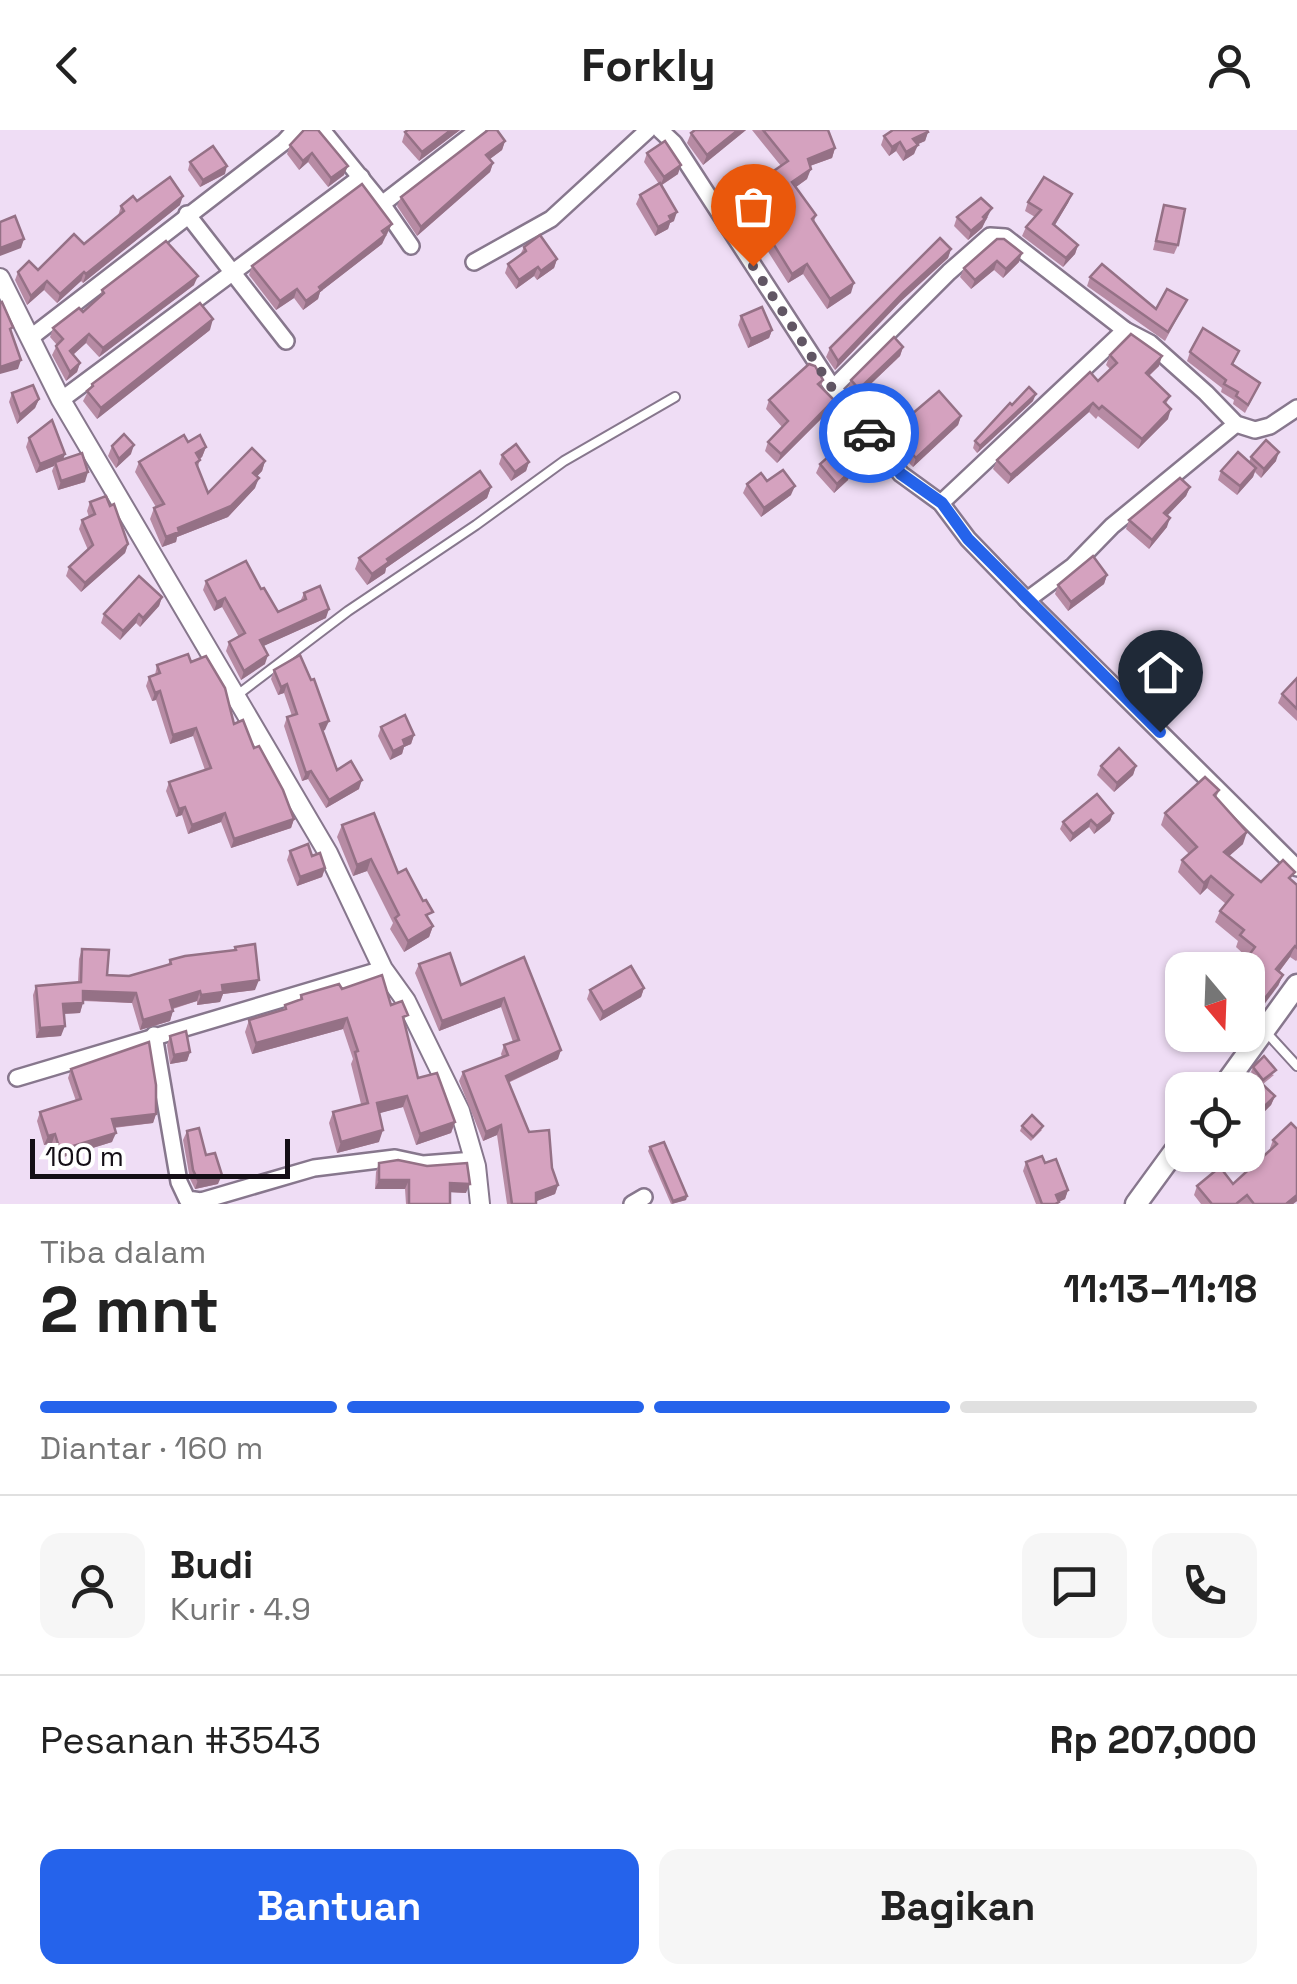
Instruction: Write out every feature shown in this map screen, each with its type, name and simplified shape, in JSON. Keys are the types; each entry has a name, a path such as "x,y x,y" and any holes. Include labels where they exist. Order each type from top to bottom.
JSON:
{"main road":[{"path":"1265,1031 1297,984"},
{"path":"1136,1204 1165,1164"}],"street":[{"path":"30,338 295,130"},
{"path":"382,204 478,130"},
{"path":"474,262 552,219 648,130"},
{"path":"660,130 674,143 832,388 901,474 942,503 968,539 1027,600 1297,868"},
{"path":"332,133 412,246"},
{"path":"61,400 361,177"},
{"path":"187,214 286,342"},
{"path":"832,388 990,236 1005,237 1125,330 1150,343 1236,424 1255,430 1270,426 1297,408"},
{"path":"0,278 61,400 328,853 383,969 406,1001 460,1111 474,1160 480,1204"},
{"path":"942,503 1125,330"},
{"path":"1027,600 1073,566 1126,514 1236,424"},
{"path":"17,1078 383,969"},
{"path":"154,1036 179,1182 188,1198 201,1201 314,1168 394,1158 423,1164 474,1160"}],"lane":[{"path":"236,696 348,611 476,526 564,461 675,397"},
{"path":"1265,1031 1297,1066"}],"building":[{"path":"304,130 318,130 348,166 331,178 312,153 303,161 290,145"},
{"path":"451,130 422,152 405,132"},
{"path":"488,130 497,130 505,141 486,155 493,163 421,227 401,197"},
{"path":"738,130 707,155 691,133"},
{"path":"763,130 828,130 835,148 808,159 811,169 792,182 816,215 812,219 854,283 830,299 807,264 792,274 771,240 746,210 742,213 726,187 740,177 749,188 788,161"},
{"path":"893,130 928,132 913,139 918,145 906,152 900,142 892,147 884,136"},
{"path":"665,141 681,165 664,177 647,153"},
{"path":"213,146 227,166 203,180 190,162"},
{"path":"170,177 183,196 60,294 47,281 31,296 18,272 29,261 38,270 74,234 84,244 124,211 121,206 133,196 137,201"},
{"path":"1044,177 1072,194 1053,224 1078,245 1066,258 1026,227 1041,210 1028,202"},
{"path":"660,183 677,212 658,227 640,195"},
{"path":"362,184 392,224 382,231 385,235 306,301 297,289 280,301 252,266"},
{"path":"981,198 992,208 971,231 957,217"},
{"path":"1164,205 1185,209 1178,245 1156,241"},
{"path":"15,216 24,239 0,248 0,222"},
{"path":"540,235 557,259 519,280 508,264"},
{"path":"940,238 951,249 838,361 830,348"},
{"path":"997,239 1004,239 1022,253 1006,269 997,261 975,280 964,268"},
{"path":"166,241 198,276 103,348 89,334 70,351 80,363 70,372 56,346 63,339 53,328 79,308 83,312 104,293 102,290"},
{"path":"1102,264 1156,309 1167,289 1187,300 1168,332 1090,277"},
{"path":"0,303 21,360 0,367"},
{"path":"200,303 213,319 101,408 87,391 92,384"},
{"path":"762,307 772,330 751,339 741,316"},
{"path":"1203,328 1239,351 1232,364 1260,383 1248,405 1236,396 1238,392 1224,384 1226,380 1190,352"},
{"path":"1131,334 1162,356 1146,373 1170,396 1164,402 1171,409 1142,439 1093,403 1011,475 997,460 1090,372 1098,381 1117,363 1110,355"},
{"path":"894,337 903,347 859,389 851,380"},
{"path":"809,364 815,366 823,380 818,384 834,400 781,454 768,442 788,421 769,400"},
{"path":"33,385 39,399 20,415 12,393"},
{"path":"1029,387 1036,394 980,446 975,441"},
{"path":"939,391 961,416 916,458 906,447 910,443 893,425"},
{"path":"52,420 65,454 40,464 29,438"},
{"path":"855,433 869,448 847,467 851,471 837,484 820,464"},
{"path":"124,434 134,445 119,459 112,446"},
{"path":"184,435 188,442 200,435 206,447 196,453 200,460 196,463 208,493 252,448 265,461 253,473 259,478 231,506 166,537 154,508 164,504 139,462"},
{"path":"1266,440 1279,452 1264,469 1251,457"},
{"path":"516,444 529,462 515,472 502,455"},
{"path":"1238,452 1256,468 1240,486 1221,471"},
{"path":"82,453 88,472 61,481 55,462"},
{"path":"783,470 795,486 764,508 747,484 761,473 767,481"},
{"path":"480,471 491,487 387,559 389,562 372,574 359,558"},
{"path":"1180,478 1190,487 1164,513 1170,518 1152,540 1129,520"},
{"path":"106,496 110,506 114,504 128,544 85,583 69,567 93,545 82,520 95,514 90,502"},
{"path":"1093,556 1107,575 1071,602 1058,585"},
{"path":"246,561 278,612 306,599 304,593 320,586 329,609 260,640 268,655 244,671 229,642 245,633 225,598 217,602 206,581"},
{"path":"139,576 162,597 143,618 139,614 123,631 104,614"},
{"path":"188,654 191,662 206,656 225,688 234,724 243,720 254,748 259,746 283,790 294,819 234,839 225,813 192,825 185,807 179,809 169,782 211,768 196,728 173,735 160,691 155,693 149,677 160,673 157,665"},
{"path":"300,655 311,680 314,679 329,721 320,724 337,770 351,761 362,780 329,800 311,771 306,773 287,717 297,714 287,684 281,687 274,670"},
{"path":"1297,678 1297,709 1282,694"},
{"path":"405,715 414,735 393,751 381,727"},
{"path":"1119,748 1136,766 1117,783 1101,766"},
{"path":"1205,777 1219,790 1214,795 1247,832 1224,852 1261,882 1283,860 1295,872 1289,878 1297,885 1297,948 1276,969 1283,975 1265,998 1265,952 1251,952 1255,947 1240,935 1244,930 1220,911 1233,895 1211,876 1204,883 1182,860 1197,847 1165,813"},
{"path":"1097,794 1113,813 1097,826 1091,820 1073,834 1063,822"},
{"path":"374,813 398,873 406,869 433,912 426,915 433,926 408,941 371,859 357,865 342,825"},
{"path":"308,844 312,856 320,853 325,868 300,877 290,851"},
{"path":"255,944 259,980 222,985 223,992 201,995 200,991 170,1000 173,1011 143,1020 136,993 83,991 83,1003 63,1004 65,1026 40,1028 36,986 81,982 82,949 109,950 107,975 129,976 185,956"},
{"path":"450,953 461,985 524,957 561,1050 506,1076 529,1132 549,1130 552,1168 558,1185 536,1193 536,1204 512,1204 501,1125 486,1132 463,1072 508,1055 504,1045 519,1040 504,998 442,1021 419,964"},
{"path":"631,966 644,988 603,1012 590,990"},
{"path":"382,975 391,1005 402,1001 408,1015 403,1017 418,1078 437,1073 455,1122 420,1134 407,1096 377,1103 383,1130 341,1142 333,1112 368,1103 347,1018 256,1043 249,1020 286,1009 285,1005 302,999 301,995 339,984 342,989"},
{"path":"186,1031 190,1052 174,1055 170,1036"},
{"path":"149,1042 156,1114 112,1119 116,1133 60,1150 55,1134 48,1136 40,1112 81,1099 71,1069"},
{"path":"1264,1056 1276,1070 1265,1078 1265,1072 1257,1072 1253,1067"},
{"path":"1265,1087 1275,1096 1265,1106"},
{"path":"1032,1115 1043,1126 1033,1137 1022,1126"},
{"path":"1291,1123 1297,1129 1297,1195 1286,1204 1254,1204 1247,1195 1236,1204 1212,1204 1197,1186 1214,1172 1224,1172 1233,1184 1246,1172 1265,1172 1265,1155 1277,1144 1273,1140"},
{"path":"199,1128 206,1155 215,1153 222,1175 198,1180 193,1170 187,1131"},
{"path":"664,1142 687,1196 673,1201 650,1147"},
{"path":"1042,1156 1045,1163 1056,1159 1068,1190 1056,1195 1059,1202 1055,1204 1042,1204 1026,1162"},
{"path":"398,1160 427,1166 467,1163 470,1184 450,1183 450,1204 409,1204 409,1180 379,1180 379,1163"}],"way so far":[{"path":"753,266 832,388 869,433"}],"route":[{"path":"869,433 901,474 942,503 968,539 1160,732"}]}
